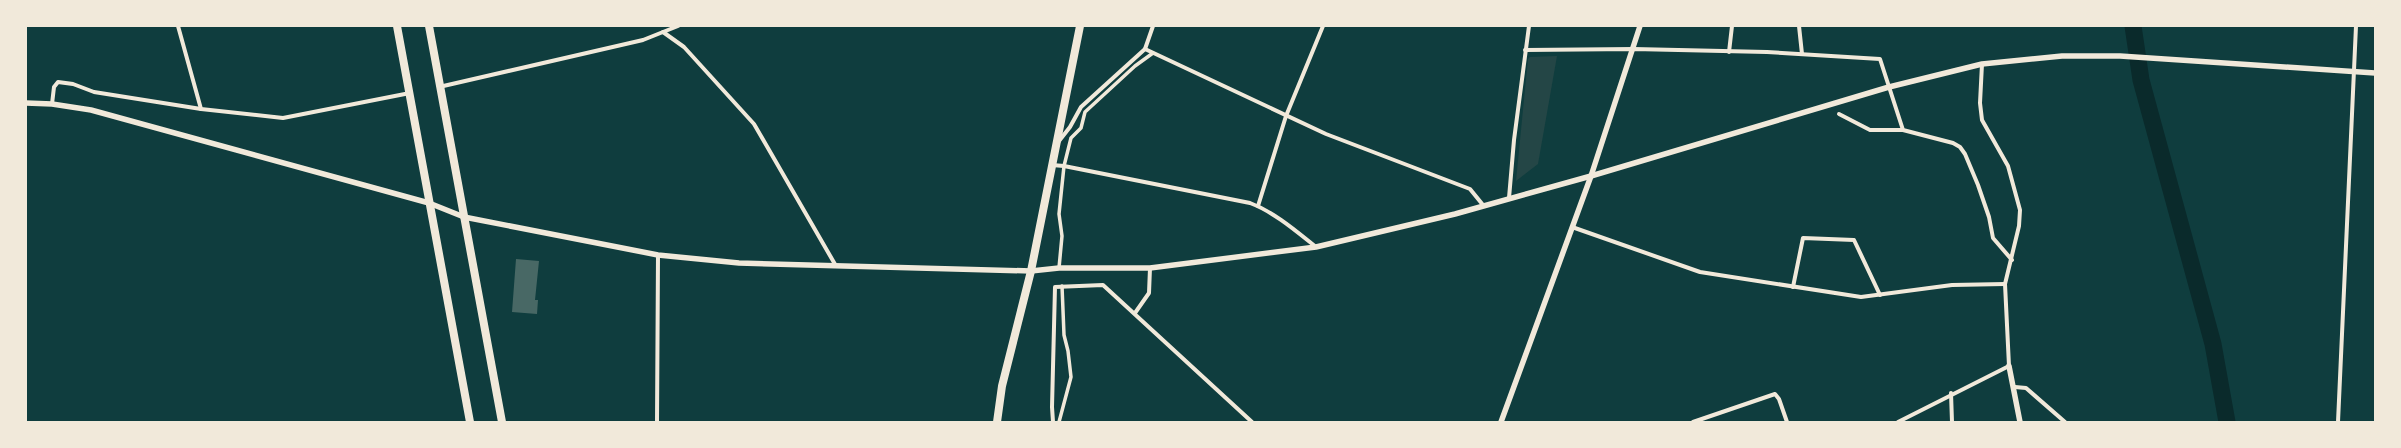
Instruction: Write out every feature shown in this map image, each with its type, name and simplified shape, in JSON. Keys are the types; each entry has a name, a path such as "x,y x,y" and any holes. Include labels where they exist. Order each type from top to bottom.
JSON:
{"highway":[{"path":"396,26 410,93 470,422"},
{"path":"429,26 439,87 502,422"},
{"path":"996,422 1002,386 1031,271 1080,26"}],"street":[{"path":"178,26 201,109"},
{"path":"439,87 643,40 678,26"},
{"path":"1056,144 1070,127 1081,107 1145,49 1153,26"},
{"path":"1258,206 1286,116 1323,26"},
{"path":"1508,198 1528,26"},
{"path":"1500,422 1591,176 1634,49 1640,26"},
{"path":"1729,52 1732,26"},
{"path":"1799,26 1802,54"},
{"path":"2338,422 2356,26"},
{"path":"663,32 684,47 754,124 836,266"},
{"path":"1145,49 1326,134 1470,189 1483,205"},
{"path":"1525,50 1634,49 1802,54 1880,59 1903,130"},
{"path":"1059,268 1062,236 1059,214 1064,166 1071,138 1081,128 1085,112 1135,66 1153,53"},
{"path":"26,103 52,104 91,110 429,202 464,217 658,255 739,264 1031,271 1059,268 1064,270 1150,268 1316,247 1455,214 1591,176 1890,87 1982,64 2062,56 2120,56 2375,73"},
{"path":"1982,64 1980,103 1982,120 2008,166 2020,210 2019,226 2005,284 2009,366 2015,387 2020,422"},
{"path":"52,104 54,88 58,82 73,84 94,92 201,109 283,118 410,93"},
{"path":"1839,114 1870,130 1903,130 1953,143 1960,147 1978,185 1989,217 1993,238 2012,260"},
{"path":"1052,165 1064,166 1258,206 1316,247"},
{"path":"1572,227 1700,272 1861,297 1952,285 2005,284"},
{"path":"1793,287 1803,238 1854,240 1880,295"},
{"path":"657,422 658,255"},
{"path":"1135,313 1149,293 1150,268"},
{"path":"1053,422 1052,407 1055,287 1103,285 1252,422"},
{"path":"1059,422 1071,377 1068,351 1064,335 1062,286"},
{"path":"1898,422 1951,393 2009,366"},
{"path":"2015,387 2026,388 2065,422"},
{"path":"1951,393 1952,422"},
{"path":"1693,422 1775,394 1779,399 1787,422"}],"shaded area":[{"path":"1557,56 1538,164 1516,181 1528,59 1530,57"}],"building":[{"path":"516,259 539,261 535,300 538,300 537,314 512,312"}],"waterway":[{"path":"2133,26 2141,80 2213,344 2227,422"}]}
